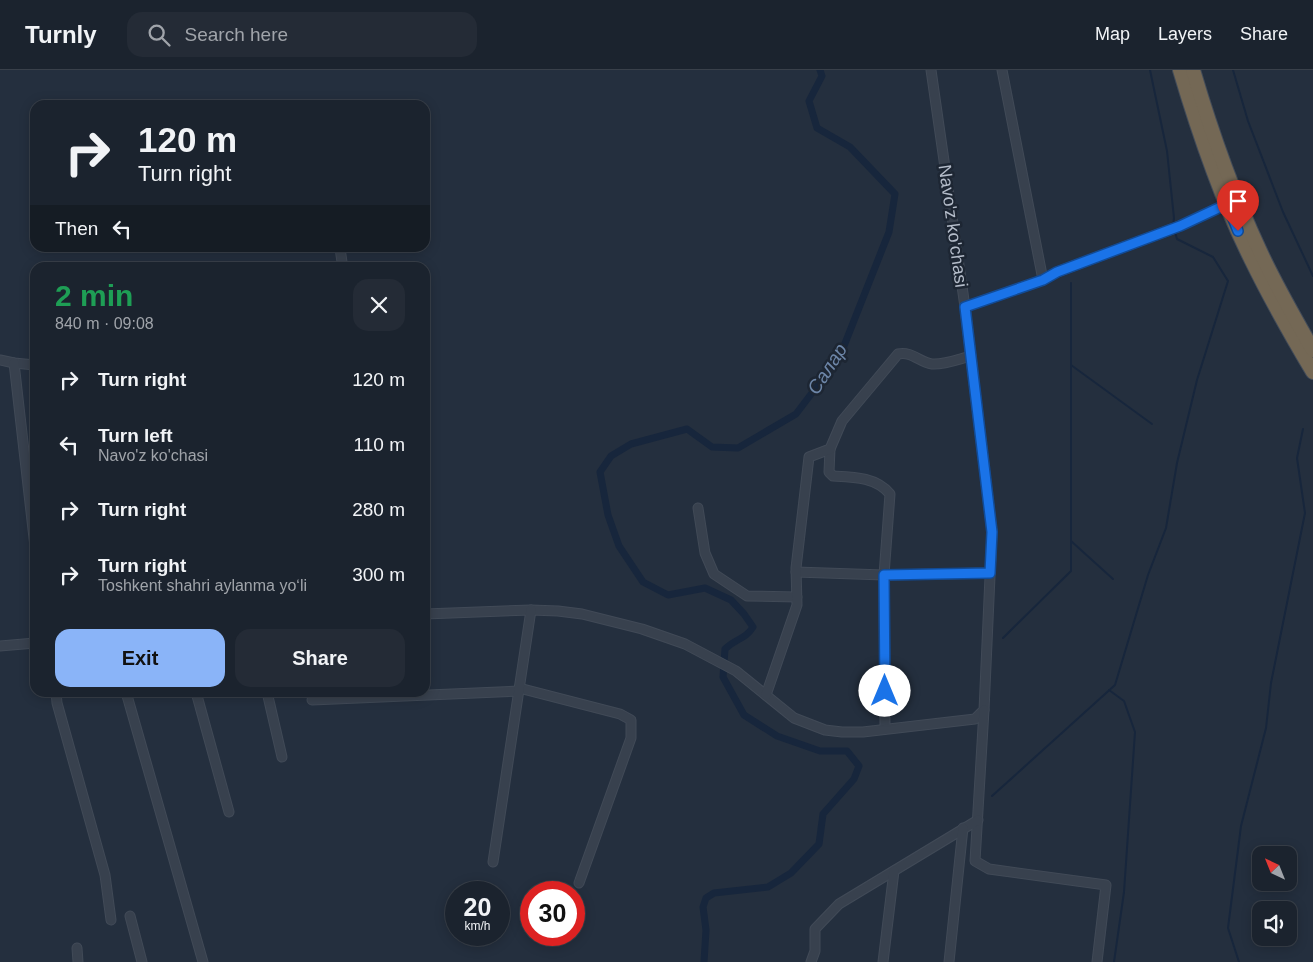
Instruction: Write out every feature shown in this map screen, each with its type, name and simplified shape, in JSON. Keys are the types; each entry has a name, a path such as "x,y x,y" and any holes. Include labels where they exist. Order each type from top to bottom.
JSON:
{"highway":[{"path":"1180,70 1196,123 1227,204 1258,274 1313,372"},
{"path":"1193,70 1204,110 1244,217 1273,277 1313,350"}],"street":[{"name":"Navo'z ko'chasi","path":"931,70 965,307 992,532 975,861 989,869 1106,885 1097,962"},
{"path":"1002,70 1043,280"},
{"path":"965,307 1043,280 1057,272 1180,226 1227,204"},
{"path":"886,729 884,575 890,494 865,478 833,476 829,472 830,448 842,421 898,354 911,354 929,364 971,356"},
{"path":"0,360 30,365"},
{"path":"14,363 30,503"},
{"path":"766,695 797,605 796,572 809,457 830,448"},
{"path":"698,508 705,553 714,574 747,596 797,597"},
{"path":"796,572 884,575 990,573"},
{"path":"430,614 531,610 558,611 582,614 616,622 664,636 736,671 794,718 825,730 863,732 975,719 984,710"},
{"path":"492,862 531,610"},
{"path":"0,646 30,643"},
{"path":"430,694 519,690 620,714 631,720 631,738 580,881"},
{"path":"56,697 105,875 111,920"},
{"path":"127,697 203,962"},
{"path":"197,697 230,812"},
{"path":"268,697 282,757"},
{"path":"312,700 374,697"},
{"path":"975,719 983,728"},
{"path":"813,962 816,951 815,929 839,904 978,820"},
{"path":"949,962 963,828"},
{"path":"883,962 894,871"},
{"path":"130,916 142,962"},
{"path":"77,948 78,962"}],"waterway":[{"name":"Салар","path":"704,962 706,930 703,907 706,898 714,893 768,887 791,873 819,844 823,814 854,779 859,766 847,751 820,751 777,736 744,715 723,677 725,649 747,634 753,627 731,600 705,588 668,595 643,582 619,546 608,515 600,472 611,456 631,444 687,429 712,447 738,448 796,414 840,356 889,232 895,194 850,147 817,128 809,101 822,76 820,70"},
{"path":"1150,70 1167,151 1174,218 1173,225"},
{"path":"1233,70 1248,121 1283,212 1313,276"},
{"path":"992,796 1115,685 1148,575 1166,528 1177,463 1197,380 1228,281 1213,257 1177,239 1175,232"},
{"path":"1003,638 1071,571 1071,283"},
{"path":"1071,365 1152,424"},
{"path":"1239,962 1228,928 1241,826 1266,728 1271,683 1305,513 1297,458 1303,429"},
{"path":"1071,541 1113,579"},
{"path":"1109,690 1124,701 1135,732 1124,892 1114,962"}],"route":[{"path":"885,691 884,575 990,573 992,532 965,307 1043,280 1057,272 1180,226 1227,204 1238,231"}]}
